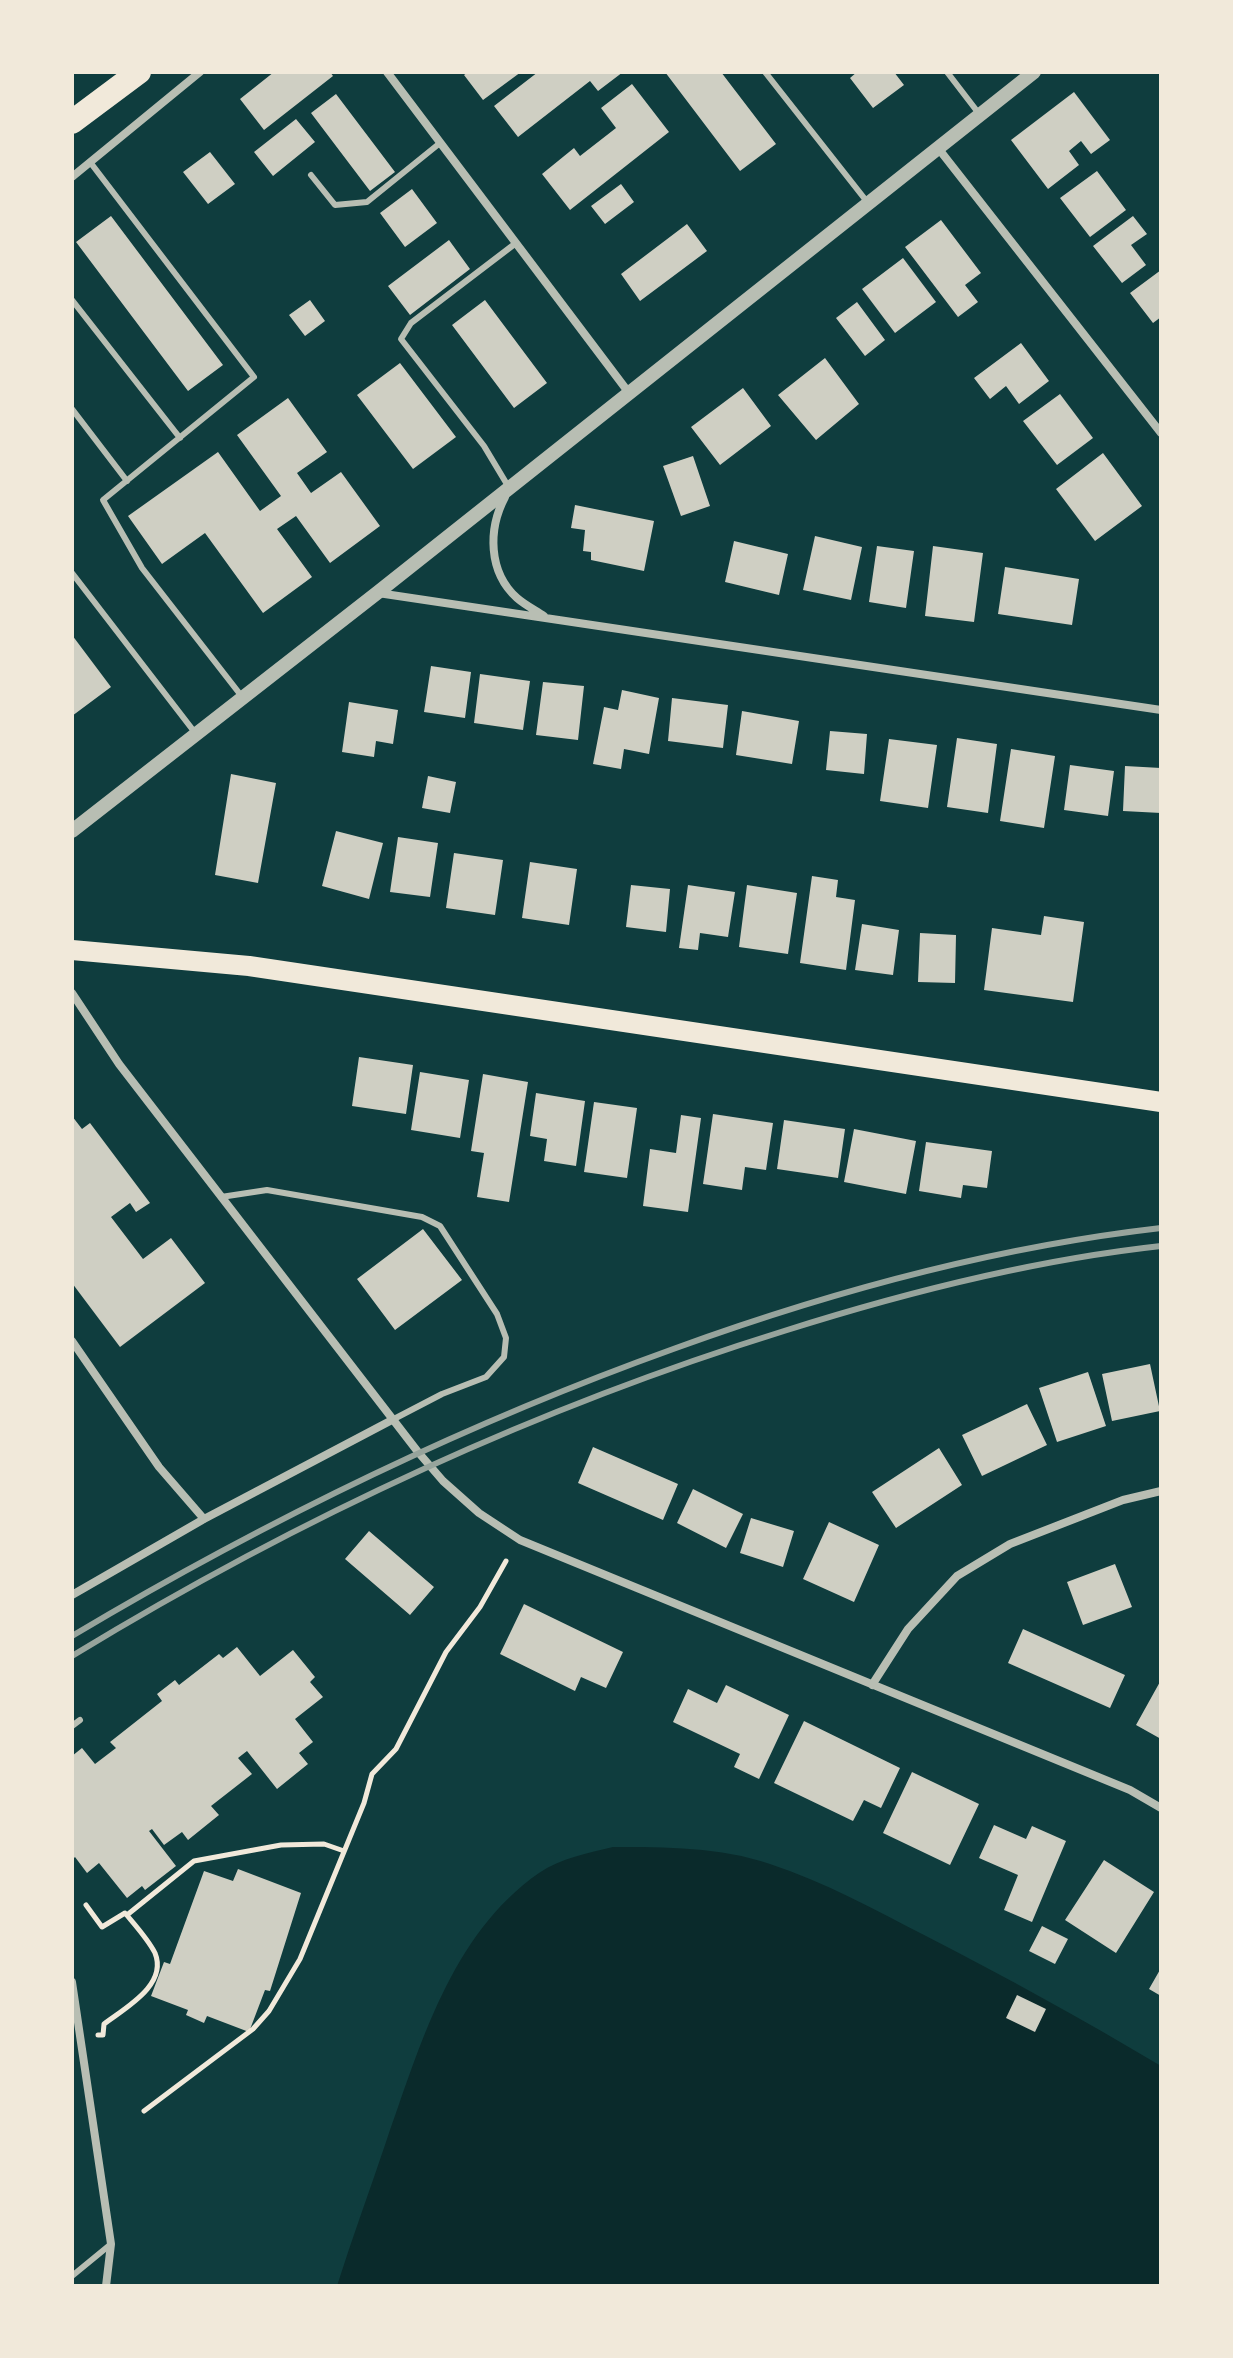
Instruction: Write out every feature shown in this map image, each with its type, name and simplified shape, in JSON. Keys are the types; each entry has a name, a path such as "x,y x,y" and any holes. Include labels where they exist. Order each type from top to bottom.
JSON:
{"highway":[{"path":"72,122 139,72"}],"main road":[{"path":"72,950 249,966 1161,1102"}],"street":[{"path":"72,177 200,72"},
{"path":"387,72 629,393"},
{"path":"72,831 1034,72"},
{"path":"938,148 1161,433"},
{"path":"509,488 496,514 493,532 499,571 516,597 548,619"},
{"path":"377,593 1161,710"},
{"path":"72,993 119,1064 392,1420 443,1481 479,1513 520,1540 1130,1790 1161,1808"},
{"path":"72,1341 159,1467 204,1519"},
{"path":"72,1595 204,1519 392,1420"},
{"path":"872,1685 908,1629 957,1576 1010,1544 1123,1500 1161,1491"},
{"path":"72,1982 111,2244 106,2286"}],"lane":[{"path":"765,72 868,203"},
{"path":"947,72 980,115"},
{"path":"311,175 335,205 367,202 440,143"},
{"path":"90,162 254,377 103,500 142,568 243,698"},
{"path":"509,488 484,446 401,339 411,323 516,243"},
{"path":"72,300 180,438"},
{"path":"72,409 127,481"},
{"path":"72,573 196,734"},
{"path":"221,1197 267,1190 422,1217 440,1226 497,1314 506,1338 504,1357 486,1377 442,1394 392,1420"},
{"path":"72,1726 80,1720"},
{"path":"72,2276 111,2244"}],"path":[{"path":"144,2111 253,2029 269,2011 300,1959 364,1803 372,1774 396,1749 446,1652 480,1607 506,1561"},
{"path":"86,1905 102,1927 125,1913 127,1915 194,1861 281,1845 324,1844 344,1851"},
{"path":"98,2035 103,2035 104,2024 150,1989 156,1973 156,1956 127,1915"}],"water":[{"path":"613,1847 673,1848 732,1854 810,1879 986,1967 1161,2066 1161,2286 337,2286 426,2031 461,1960 483,1927 509,1898 539,1873 565,1860"}],"building":[{"path":"274,72 330,72 333,76 264,130 240,99"},
{"path":"468,72 521,72 483,100 464,75"},
{"path":"538,72 623,72 598,91 590,81 518,137 494,106"},
{"path":"665,72 721,72 776,144 740,171"},
{"path":"857,72 894,72 904,85 873,108 850,78"},
{"path":"632,84 669,132 570,210 542,174 574,148 580,156 616,128 601,108"},
{"path":"1074,92 1110,140 1091,154 1081,141 1069,151 1079,165 1048,189 1011,140"},
{"path":"336,94 395,172 370,191 311,113"},
{"path":"296,119 315,142 273,176 254,152"},
{"path":"210,152 235,184 208,204 183,172"},
{"path":"1097,171 1126,210 1090,237 1060,198"},
{"path":"621,184 634,202 605,224 591,206"},
{"path":"412,189 437,223 405,247 380,213"},
{"path":"111,216 223,365 188,391 76,242"},
{"path":"1133,216 1147,234 1131,245 1146,265 1122,283 1093,246"},
{"path":"941,220 981,273 965,285 978,302 958,317 905,247"},
{"path":"687,224 707,251 640,301 621,274"},
{"path":"449,240 470,269 410,315 388,286"},
{"path":"903,258 936,302 895,333 862,289"},
{"path":"1161,270 1161,317 1153,323 1130,293"},
{"path":"310,300 325,321 305,336 289,315"},
{"path":"485,300 547,383 514,408 452,325"},
{"path":"857,302 885,340 865,356 836,318"},
{"path":"1021,343 1049,381 1019,404 1006,386 990,399 974,378"},
{"path":"825,358 859,404 816,440 778,395"},
{"path":"400,363 456,437 413,469 357,395"},
{"path":"743,388 771,426 720,465 691,427"},
{"path":"1060,394 1093,438 1057,465 1023,421"},
{"path":"288,398 327,452 297,473 311,493 341,472 380,526 330,563 296,516 277,529 312,577 263,613 205,533 162,564 128,516 218,452 260,511 281,496 237,435"},
{"path":"1103,453 1142,506 1095,541 1056,489"},
{"path":"693,456 710,506 681,516 663,466"},
{"path":"575,505 654,521 644,571 591,560 591,552 583,551 585,530 571,528"},
{"path":"815,536 862,547 851,600 803,590"},
{"path":"734,541 788,554 779,595 725,582"},
{"path":"877,546 914,551 906,608 869,602"},
{"path":"933,546 983,553 974,622 925,616"},
{"path":"1005,567 1079,579 1072,625 998,614"},
{"path":"72,635 111,687 72,716"},
{"path":"431,666 471,672 465,718 424,712"},
{"path":"480,674 530,681 523,730 474,723"},
{"path":"543,682 584,686 578,740 536,735"},
{"path":"622,690 659,698 649,754 624,749 621,769 593,764 604,707 618,710"},
{"path":"672,698 728,705 723,748 668,741"},
{"path":"349,702 398,710 393,744 376,741 374,757 342,752"},
{"path":"742,711 799,721 792,764 736,755"},
{"path":"830,731 867,734 864,774 826,770"},
{"path":"957,738 997,744 988,813 947,807"},
{"path":"889,739 937,745 928,808 880,801"},
{"path":"1011,749 1055,756 1044,828 1000,821"},
{"path":"1070,765 1114,771 1108,816 1064,810"},
{"path":"1125,766 1161,768 1161,813 1123,811"},
{"path":"231,774 276,783 258,883 215,875"},
{"path":"428,776 456,782 450,813 422,808"},
{"path":"336,831 383,843 369,899 322,886"},
{"path":"398,837 438,843 430,897 390,892"},
{"path":"454,853 503,860 495,915 446,908"},
{"path":"530,862 577,869 569,925 522,918"},
{"path":"812,876 838,880 836,897 855,900 846,970 800,963"},
{"path":"631,885 670,889 666,932 626,927"},
{"path":"688,885 735,892 728,937 700,933 698,950 679,948"},
{"path":"747,885 797,893 788,954 739,947"},
{"path":"1044,916 1084,922 1073,1002 984,990 992,928 1041,935"},
{"path":"862,924 899,930 893,975 855,970"},
{"path":"920,933 956,935 955,983 918,982"},
{"path":"359,1057 413,1065 406,1114 352,1106"},
{"path":"420,1072 469,1080 460,1138 411,1130"},
{"path":"483,1074 528,1082 509,1202 477,1197 484,1153 471,1151"},
{"path":"536,1093 585,1101 576,1166 544,1161 547,1139 530,1136"},
{"path":"594,1102 637,1108 627,1178 584,1172"},
{"path":"713,1114 773,1123 766,1170 745,1167 742,1190 703,1184"},
{"path":"681,1115 701,1118 688,1212 643,1206 650,1149 676,1153"},
{"path":"72,1116 82,1129 90,1123 150,1203 136,1212 130,1203 111,1217 143,1259 171,1238 205,1283 120,1347 72,1283"},
{"path":"784,1120 845,1129 838,1178 777,1169"},
{"path":"854,1129 916,1141 906,1194 844,1182"},
{"path":"926,1142 992,1151 987,1188 963,1185 961,1198 919,1191"},
{"path":"423,1229 462,1280 395,1330 357,1279"},
{"path":"1150,1364 1160,1411 1112,1421 1102,1374"},
{"path":"1088,1372 1106,1426 1057,1442 1039,1388"},
{"path":"1027,1404 1047,1445 982,1476 962,1435"},
{"path":"593,1447 678,1484 663,1520 578,1483"},
{"path":"939,1448 962,1485 896,1528 872,1492"},
{"path":"693,1489 743,1514 726,1548 677,1523"},
{"path":"751,1518 794,1531 783,1567 740,1553"},
{"path":"829,1522 879,1545 854,1602 803,1579"},
{"path":"369,1531 434,1587 410,1615 345,1559"},
{"path":"1115,1564 1132,1607 1083,1625 1067,1582"},
{"path":"524,1604 623,1652 606,1688 581,1677 575,1691 500,1654"},
{"path":"1023,1629 1125,1675 1110,1708 1008,1663"},
{"path":"237,1647 260,1676 293,1650 315,1677 310,1682 323,1697 295,1719 313,1742 299,1753 308,1764 277,1789 247,1751 238,1758 252,1774 211,1806 219,1815 188,1840 182,1832 164,1845 152,1829 149,1831 176,1866 145,1890 142,1886 127,1898 99,1863 87,1873 75,1857 72,1860 72,1756 82,1748 95,1764 116,1748 110,1742 162,1701 157,1694 175,1680 179,1685 219,1654 223,1658"},
{"path":"1161,1680 1161,1739 1136,1725"},
{"path":"726,1685 789,1715 759,1779 734,1767 740,1754 673,1722 688,1689 717,1703"},
{"path":"804,1721 900,1768 881,1808 864,1800 853,1821 774,1783"},
{"path":"912,1772 979,1804 950,1865 883,1833"},
{"path":"994,1825 1026,1839 1032,1826 1066,1841 1032,1922 1004,1910 1018,1875 979,1858"},
{"path":"1104,1860 1154,1892 1116,1953 1065,1920"},
{"path":"238,1869 301,1893 270,1991 265,1990 249,2032 207,2016 204,2023 186,2015 188,2010 151,1996 164,1962 170,1964 204,1871 233,1881"},
{"path":"1042,1926 1068,1939 1055,1964 1029,1951"},
{"path":"1161,1968 1161,1996 1149,1989"},
{"path":"1017,1995 1046,2009 1035,2032 1006,2018"}],"railway":[{"path":"72,1636 292,1514 443,1442 597,1377 735,1327 915,1274 1037,1247 1161,1228"},
{"path":"72,1656 243,1558 330,1514 418,1471 598,1395 784,1331 877,1303 1018,1269 1161,1246"}]}
